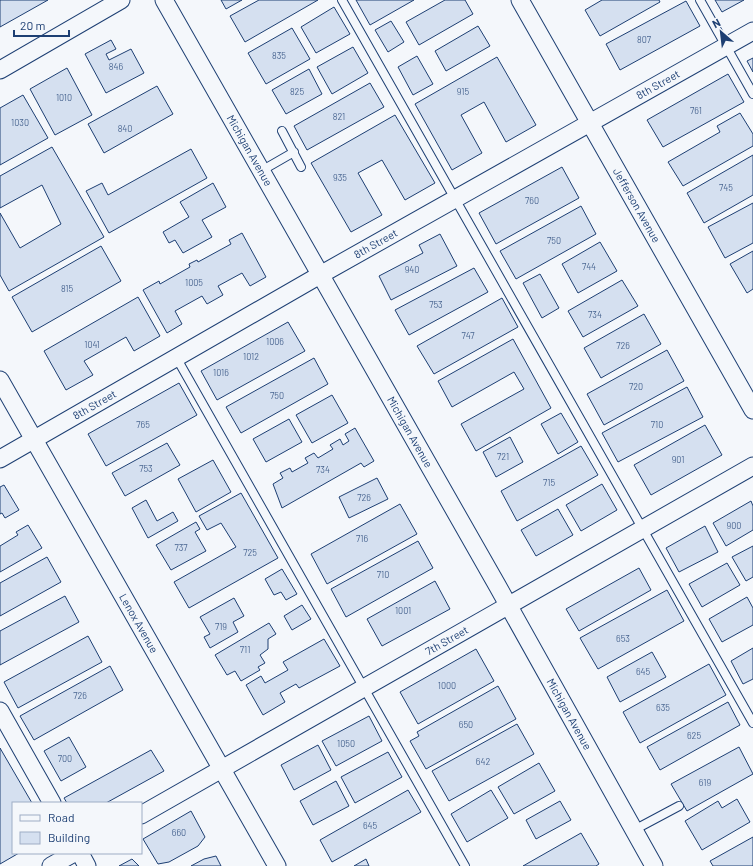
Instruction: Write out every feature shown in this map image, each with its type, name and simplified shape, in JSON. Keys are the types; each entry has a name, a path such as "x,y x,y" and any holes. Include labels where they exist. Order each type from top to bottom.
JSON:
{"street":[{"path":"0,70 121,0"},
{"name":"Michigan Avenue","path":"164,0 508,605 654,866"},
{"name":"Jefferson Avenue","path":"520,0 753,410"},
{"name":"8th Street","path":"0,459 320,275 753,31"},
{"name":"Lenox Avenue","path":"0,380 277,866"},
{"name":"7th Street","path":"142,814 363,686 753,466"},
{"path":"0,711 51,802"},
{"path":"51,866 72,854"},
{"path":"81,854 87,866"}],"lane":[{"path":"342,0 753,723"},
{"path":"700,0 753,94"},
{"path":"282,131 301,167"},
{"path":"261,171 294,152"},
{"path":"176,357 465,866"},
{"path":"634,830 679,806"}],"building":[{"path":"0,0 48,0 0,27"},
{"path":"221,0 242,0 226,9"},
{"path":"259,0 318,0 245,42 230,16"},
{"path":"356,0 414,0 370,25"},
{"path":"445,0 465,0 473,14 419,45 406,22"},
{"path":"602,0 659,0 660,2 600,36 585,10"},
{"path":"715,0 744,0 722,12"},
{"path":"686,1 700,26 620,70 606,44"},
{"path":"334,7 350,34 316,53 301,27"},
{"path":"391,21 404,42 388,52 375,30"},
{"path":"478,26 490,46 446,71 435,51"},
{"path":"292,28 310,59 266,84 248,53"},
{"path":"111,40 116,49 106,54 109,60 131,49 144,73 106,93 85,54"},
{"path":"353,47 368,73 332,94 317,67"},
{"path":"417,56 433,84 413,95 398,67"},
{"path":"497,57 536,125 506,142 484,102 461,115 482,153 452,170 415,104"},
{"path":"753,58 753,72 747,61"},
{"path":"67,68 92,115 55,135 30,89"},
{"path":"309,69 322,94 286,114 272,90"},
{"path":"728,74 744,102 663,147 647,120"},
{"path":"370,83 384,107 307,150 294,126"},
{"path":"157,86 173,114 104,153 88,124"},
{"path":"23,95 48,138 0,165 0,108"},
{"path":"740,113 753,134 753,146 683,186 668,162 720,132 717,126"},
{"path":"395,115 435,183 405,200 382,160 358,173 382,215 351,232 311,163"},
{"path":"52,147 104,237 9,291 0,275 0,213 20,248 61,224 42,185 0,208 0,176"},
{"path":"191,149 207,178 109,233 86,191 102,183 108,195"},
{"path":"753,155 753,195 704,223 687,193"},
{"path":"562,167 579,198 496,244 479,213"},
{"path":"213,183 226,207 202,220 212,237 183,253 175,240 169,243 163,232 189,217 180,202"},
{"path":"753,203 753,243 725,258 708,227"},
{"path":"581,206 596,234 516,279 500,251"},
{"path":"242,233 266,277 250,286 242,273 218,286 223,295 207,304 202,296 175,311 182,324 167,333 143,290 159,281 160,284 190,267 189,264 197,260 198,262 231,244 229,240"},
{"path":"440,234 457,266 391,300 379,276 423,253 419,245"},
{"path":"600,242 617,271 578,293 562,264"},
{"path":"101,246 121,281 32,332 12,297"},
{"path":"753,251 753,289 747,293 730,264"},
{"path":"474,268 488,292 409,335 395,310"},
{"path":"540,274 559,308 542,318 523,283"},
{"path":"622,280 638,306 583,337 568,311"},
{"path":"138,297 160,336 134,351 126,337 84,361 93,375 66,390 44,351"},
{"path":"502,298 518,327 434,374 417,346"},
{"path":"644,314 661,344 601,378 584,348"},
{"path":"288,322 305,351 217,400 201,371"},
{"path":"513,339 551,408 476,451 461,424 524,389 514,372 452,407 438,381"},
{"path":"667,350 684,381 604,425 587,394"},
{"path":"314,358 328,384 241,433 226,407"},
{"path":"179,383 197,415 106,466 88,434"},
{"path":"687,387 703,417 618,462 602,433"},
{"path":"332,395 348,423 312,443 296,415"},
{"path":"561,413 578,442 558,454 541,424"},
{"path":"289,419 302,442 266,462 253,439"},
{"path":"705,425 722,455 651,495 634,465"},
{"path":"355,428 374,461 364,467 361,463 282,508 273,484 283,478 280,473 290,468 292,472 308,463 305,458 314,453 318,458 333,449 330,445 340,439 343,445 349,441 345,434"},
{"path":"510,437 523,462 496,477 483,452"},
{"path":"167,443 180,465 125,496 112,473"},
{"path":"581,446 598,475 517,521 501,491"},
{"path":"213,460 231,492 196,512 178,479"},
{"path":"377,478 388,499 349,518 339,497"},
{"path":"602,484 617,510 581,531 566,505"},
{"path":"4,485 19,510 5,518 2,513 0,514 0,487"},
{"path":"241,493 278,558 189,608 174,582 236,547 221,523 207,530 199,516"},
{"path":"146,500 157,521 173,512 178,521 148,538 132,508"},
{"path":"751,501 753,506 753,530 726,546 713,523"},
{"path":"400,504 417,534 327,584 311,554"},
{"path":"558,509 573,535 536,556 521,530"},
{"path":"196,522 200,529 195,532 206,551 171,570 156,545"},
{"path":"28,525 42,548 0,572 0,546 18,535 16,532"},
{"path":"705,526 718,552 679,572 666,548"},
{"path":"418,541 433,568 346,617 331,589"},
{"path":"753,546 753,577 746,581 732,557"},
{"path":"47,557 61,582 0,616 0,583"},
{"path":"727,563 740,585 702,607 689,584"},
{"path":"639,568 651,590 579,631 566,609"},
{"path":"282,569 297,594 286,600 281,592 274,595 265,579"},
{"path":"435,581 450,609 382,646 367,619"},
{"path":"667,590 684,621 598,669 580,638"},
{"path":"65,596 79,622 0,665 0,631"},
{"path":"747,597 753,608 753,625 722,642 709,619"},
{"path":"234,598 244,616 233,622 238,632 210,648 204,637 210,634 200,617"},
{"path":"302,605 311,619 292,630 284,616"},
{"path":"269,623 276,634 268,639 268,649 260,655 265,663 258,667 260,670 241,681 235,671 227,675 215,655"},
{"path":"88,636 102,662 18,708 4,682"},
{"path":"324,639 340,666 299,688 296,684 280,693 285,702 263,715 246,685 261,676 265,683 288,670 283,662"},
{"path":"753,648 753,679 743,684 731,661"},
{"path":"476,649 494,681 418,724 400,692"},
{"path":"652,652 666,677 620,702 607,677"},
{"path":"709,664 726,695 640,743 623,712"},
{"path":"110,666 123,690 34,740 20,716"},
{"path":"498,686 516,719 426,769 410,741 419,736 417,732"},
{"path":"728,702 740,725 660,770 647,747"},
{"path":"369,716 382,741 336,766 322,741"},
{"path":"517,724 534,754 449,801 432,771"},
{"path":"69,737 86,767 61,781 44,751"},
{"path":"318,745 331,770 294,790 281,765"},
{"path":"739,747 753,774 687,811 671,784"},
{"path":"0,748 31,802 12,802 12,854 17,854 0,864"},
{"path":"151,750 164,771 108,802 66,802 64,798"},
{"path":"388,752 402,777 355,803 341,777"},
{"path":"539,763 555,791 514,814 498,787"},
{"path":"336,781 349,806 313,825 300,801"},
{"path":"408,790 421,812 332,862 320,840"},
{"path":"491,790 508,818 467,842 451,814"},
{"path":"737,799 750,822 702,850 685,821 718,801 722,808"},
{"path":"560,801 571,820 536,839 526,820"},
{"path":"191,811 205,837 198,846 169,862 158,864 143,839"},
{"path":"581,833 599,864 596,866 523,866"},
{"path":"753,837 753,866 713,866 710,861"},
{"path":"216,856 221,866 191,866 204,859"},
{"path":"132,859 139,866 119,866"},
{"path":"366,859 369,866 354,866"}]}
